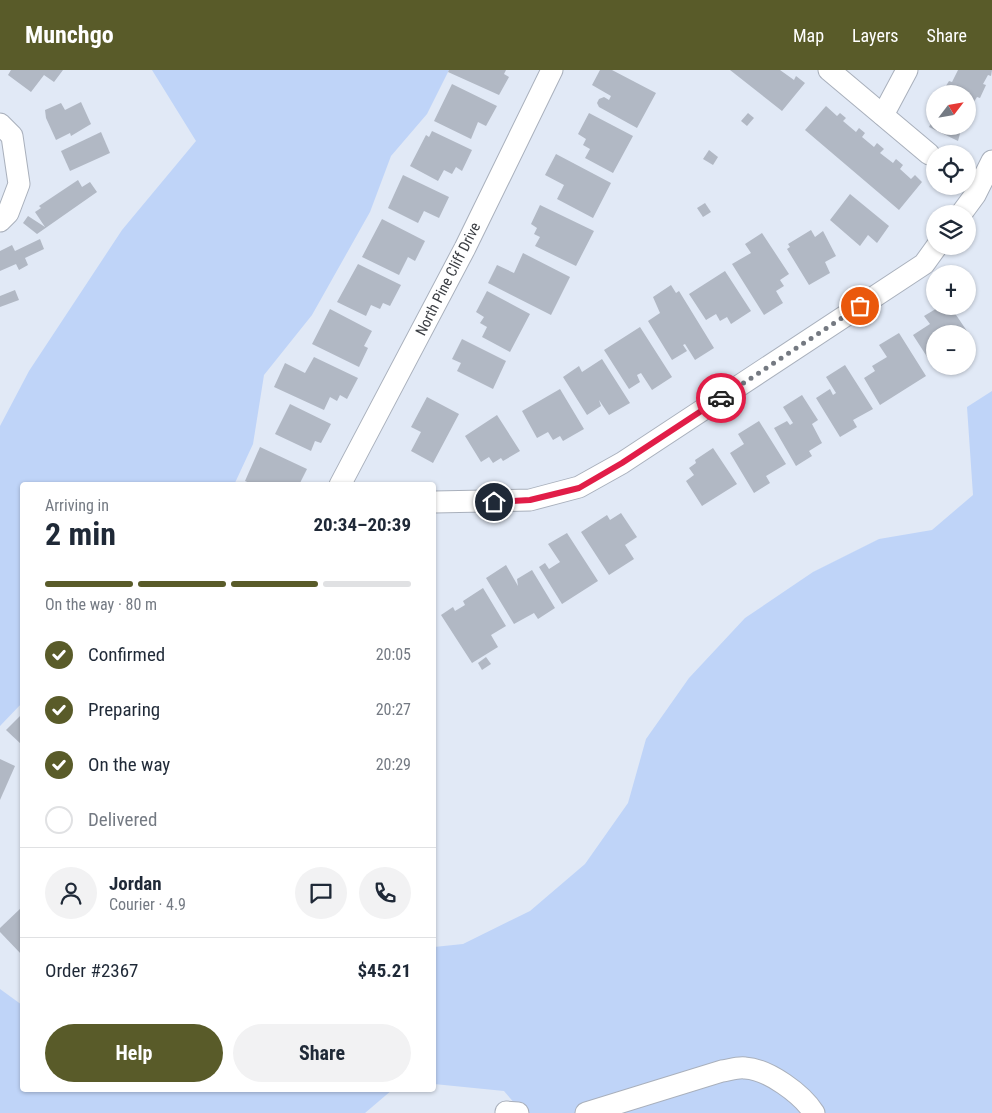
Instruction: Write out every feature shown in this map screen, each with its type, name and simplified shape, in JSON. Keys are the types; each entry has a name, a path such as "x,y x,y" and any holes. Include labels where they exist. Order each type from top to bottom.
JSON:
{"street":[{"name":"North Pine Cliff Drive","path":"348,482 552,70"},
{"path":"829,70 926,152"},
{"path":"882,115 907,70"},
{"path":"0,124 12,136 19,184 4,217"},
{"path":"968,205 975,195 992,161"},
{"path":"436,502 530,500 579,488 622,463 924,264 930,255"},
{"path":"586,1113 722,1072 744,1068 758,1070 782,1082 814,1113"},
{"path":"506,1112 518,1113"}],"shaded area":[{"path":"152,70 449,70 427,114 391,156 370,212 312,315 264,375 253,444 235,482 20,482 20,705 0,726 0,426 29,371 122,230 196,141"},
{"path":"992,391 992,1113 523,1113 504,1091 436,1084 436,947 463,944 530,911 585,864 628,803 646,739 689,678 745,618 813,572 879,539 932,530 973,495 967,407"},
{"path":"0,989 20,1004 20,1092 390,1092 365,1113 0,1113"}],"building":[{"path":"11,70 63,70 54,82 44,75 31,92 8,75"},
{"path":"449,70 506,70 504,74 509,77 499,95 448,72"},
{"path":"600,70 612,70 656,93 637,128 599,107 597,103 599,99 604,97 609,100 611,96 592,85"},
{"path":"730,70 780,70 794,80 796,76 805,83 782,111"},
{"path":"958,70 992,70 991,76 988,75 983,84 986,85 980,98 976,99 976,85 946,85 949,81 952,82"},
{"path":"452,84 497,106 486,126 478,122 471,139 434,121"},
{"path":"81,102 91,124 71,136 70,133 56,140 46,118 45,110 61,103 65,110"},
{"path":"826,106 837,116 840,113 846,118 843,121 856,132 859,128 865,133 862,137 874,147 877,143 884,149 880,153 893,163 896,159 903,165 900,169 911,179 915,175 922,182 899,210 805,130"},
{"path":"589,113 633,136 613,173 585,158 590,149 583,145 586,139 578,134"},
{"path":"748,113 754,118 747,126 741,121"},
{"path":"432,131 472,150 462,171 456,167 452,174 444,170 438,181 410,166 426,135 429,137"},
{"path":"101,132 110,153 70,171 61,151"},
{"path":"946,135 960,135 958,141"},
{"path":"709,150 718,157 713,165 703,159"},
{"path":"556,154 611,183 593,218 557,199 564,185 545,175"},
{"path":"403,175 449,197 439,218 424,211 418,223 388,208"},
{"path":"78,180 82,187 90,182 97,192 37,234 23,223 28,216 45,227 35,212 41,208 39,206"},
{"path":"850,194 889,226 877,243 868,235 860,246 830,220"},
{"path":"705,203 711,212 703,217 697,208"},
{"path":"540,205 594,231 576,266 535,246 540,237 534,234 537,228 531,224"},
{"path":"382,219 425,241 415,261 408,257 399,275 362,257"},
{"path":"811,230 815,237 823,231 836,256 825,262 830,273 809,285 787,249 790,247 788,244"},
{"path":"762,233 789,274 780,280 784,286 776,291 783,303 764,315 732,264 751,253 745,244"},
{"path":"40,239 44,249 25,258 28,265 19,270 16,264 0,271 0,251 12,245 15,251"},
{"path":"523,253 570,277 551,315 488,283 497,265 514,273"},
{"path":"358,264 401,285 390,306 383,303 380,309 371,305 366,316 337,302"},
{"path":"725,271 751,311 731,324 727,317 720,321 716,314 706,320 689,294"},
{"path":"671,285 676,293 679,291 714,348 695,360 685,344 683,345 687,351 672,360 648,321 660,313 653,297"},
{"path":"15,290 19,300 0,307 0,296"},
{"path":"487,291 530,314 510,352 482,337 487,327 480,323 484,317 476,312"},
{"path":"330,309 372,331 364,346 368,348 359,367 312,344"},
{"path":"956,315 963,325 928,325 930,324 924,316"},
{"path":"640,327 672,377 652,390 641,373 637,375 640,382 629,389 604,350"},
{"path":"926,327 926,355 913,335"},
{"path":"899,333 926,376 880,405 864,378 875,371 872,366 887,357 879,345"},
{"path":"462,339 506,361 493,389 457,371 461,363 452,359"},
{"path":"314,357 358,378 347,399 340,395 337,401 330,397 324,410 274,387 285,363 305,373"},
{"path":"602,359 630,403 609,415 599,400 601,406 587,415 563,377 579,366 582,372"},
{"path":"845,365 873,409 853,420 857,427 840,437 816,398 830,389 833,395 836,393 826,377"},
{"path":"560,389 584,429 563,441 560,436 553,440 548,432 537,438 522,411"},
{"path":"802,395 818,420 812,424 822,443 809,451 812,456 796,466 774,428 787,421 790,425 793,423 783,407"},
{"path":"427,397 459,414 433,463 411,451 421,432 411,427"},
{"path":"290,404 331,424 321,443 315,441 311,451 275,434"},
{"path":"497,415 520,451 503,461 501,458 493,463 489,457 481,462 465,436"},
{"path":"759,421 786,464 766,476 770,483 754,493 730,453 744,444 738,434"},
{"path":"260,447 307,469 300,482 245,481"},
{"path":"713,448 737,484 702,506 686,481 694,475 689,468 696,463 695,460"},
{"path":"621,513 637,537 625,545 634,559 609,575 581,532 607,515 610,520"},
{"path":"567,533 598,581 562,604 539,567 545,563 549,569 560,562 548,544"},
{"path":"506,565 518,586 517,579 532,570 555,608 538,619 534,613 514,624 486,578"},
{"path":"483,588 506,626 491,635 498,647 472,663 441,615 453,607 455,611 465,605 463,601"},
{"path":"486,657 491,664 482,670 478,663"},
{"path":"20,716 20,743 6,730"},
{"path":"0,759 15,766 0,800"},
{"path":"20,909 20,953 0,932 0,928"}],"way so far":[{"path":"721,398 860,306"}],"route":[{"path":"494,502 530,500 579,488 622,463 721,398"}]}
